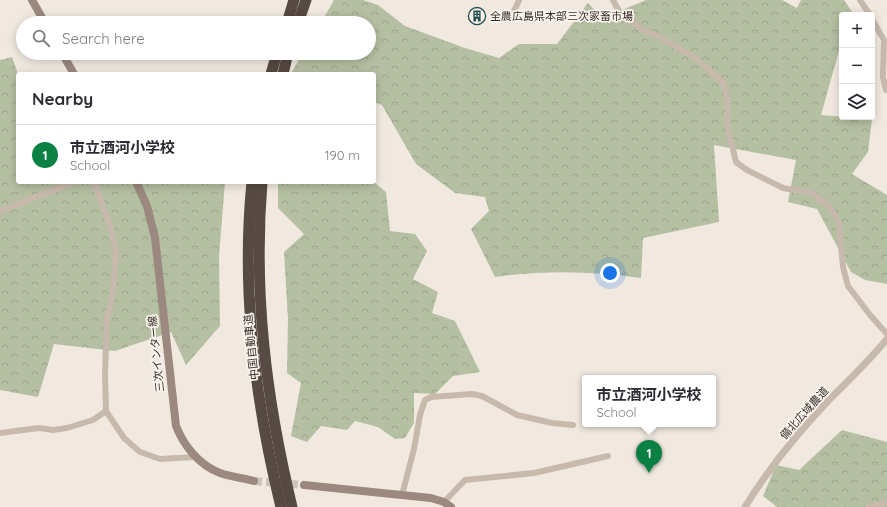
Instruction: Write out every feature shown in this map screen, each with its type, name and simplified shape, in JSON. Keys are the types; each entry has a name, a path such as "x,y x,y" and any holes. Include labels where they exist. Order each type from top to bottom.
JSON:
{"highway":[{"path":"289,16 294,0"},
{"path":"300,16 306,0"},
{"path":"272,72 275,60"},
{"path":"283,72 286,60"},
{"name":"中国自動車道","path":"252,184 248,255 252,339 263,422 281,507"},
{"name":"中国自動車道","path":"262,184 258,257 262,340 274,421 292,507"}],"main road":[{"path":"32,0 42,16"},
{"path":"66,60 73,72"},
{"name":"三次インター線","path":"137,184 147,206 155,238 176,426 182,442 196,457 219,473 254,481"},
{"path":"304,485 431,498 444,502 451,507"}],"street":[{"path":"511,18 519,0"},
{"path":"613,0 620,13 641,29 659,37 691,55 722,81 728,101 727,124 736,162 747,170 783,188 812,193 830,207 839,222 843,266 848,286 870,316 887,334"},
{"path":"860,0 868,12"},
{"path":"875,24 884,40 883,77 886,90"},
{"path":"0,211 70,184"},
{"path":"95,184 111,229 116,250 113,292 107,319 105,374 106,411 124,438 140,452 160,459 196,457"},
{"name":"備北広域農道","path":"745,507 756,488 786,450 827,402 887,339"},
{"path":"402,495 414,449 420,415 426,400 431,397 477,395 489,399 517,415 552,423 573,425"},
{"path":"0,434 39,428 53,430 67,428 93,420 106,411"},
{"path":"444,502 465,480 534,473 608,456"},
{"path":"869,507 887,502"}],"green space":[{"path":"334,0 363,0 378,5 405,26 465,48 499,58 519,44 557,44 588,3 603,18 646,0 782,0 797,8 801,0 844,0 852,12 839,12 839,51 821,115 839,116 839,120 872,120 868,152 852,174 887,195 887,284 865,280 851,272 817,209 788,202 796,160 714,145 719,222 643,238 641,278 568,272 532,273 495,277 471,229 489,211 485,197 455,193 416,164 382,105 376,103 376,72 292,72 299,60 376,60 376,16 325,16"},
{"path":"12,57 17,72 16,72 16,184 225,184 219,256 220,326 186,365 171,332 115,351 54,344 38,397 0,390 0,60"},
{"path":"278,184 376,184 386,192 390,231 415,234 427,251 413,279 438,292 432,313 455,321 480,372 453,376 435,394 414,393 414,423 405,438 395,439 378,427 355,421 347,430 321,426 307,442 291,436 301,383 287,373 288,319 284,252 304,234 278,208"},
{"path":"842,430 887,442 887,507 777,507 763,496 776,465 799,470"}],"tunnel":[{"path":"254,481 304,485"}],"place":[{"name":"全農広島県本部三次家畜市場","path":"477,16"},
{"name":"市立酒河小学校","path":"649,473"}]}
